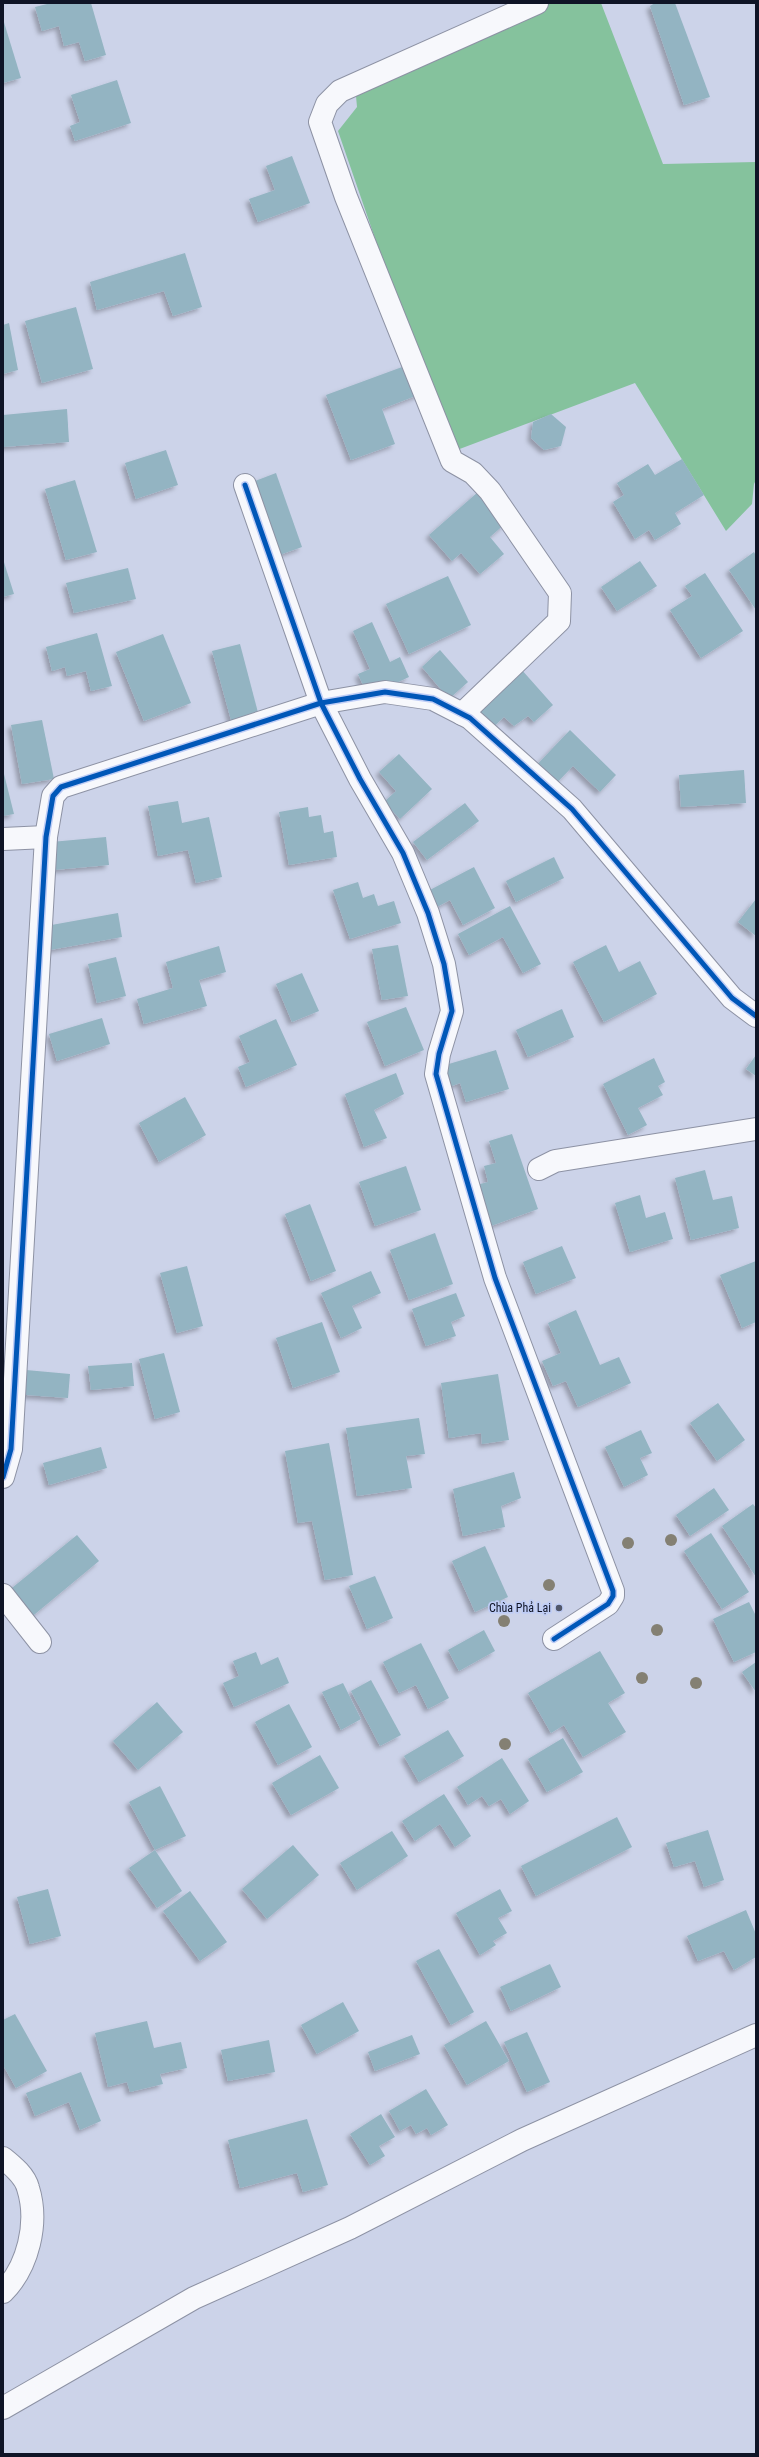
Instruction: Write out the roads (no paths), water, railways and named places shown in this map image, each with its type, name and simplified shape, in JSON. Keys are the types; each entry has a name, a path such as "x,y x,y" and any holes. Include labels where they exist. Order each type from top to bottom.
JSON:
{"street":[{"path":"462,714 559,621 560,593 490,491 473,473 452,461 346,197 320,122 327,104 340,91 537,3"},
{"path":"245,485 321,703 356,773 403,853 428,914 444,964 452,1011 439,1054 436,1074 494,1278 613,1591 613,1596 608,1604 554,1639"},
{"path":"3,1477 11,1449 46,837 53,796 61,787 321,703 385,692 433,699 470,718 572,809 732,998 756,1016"},
{"path":"3,839 46,837"},
{"path":"539,1169 555,1161 756,1128"},
{"path":"3,1595 40,1642"},
{"path":"3,2408 194,2298 350,2228 522,2140 756,2035"},
{"path":"3,2158 15,2167 28,2188 32,2212 30,2243 10,2284 3,2292"}],"place":[{"name":"Chùa Phả Lại","path":"559,1608"}]}
